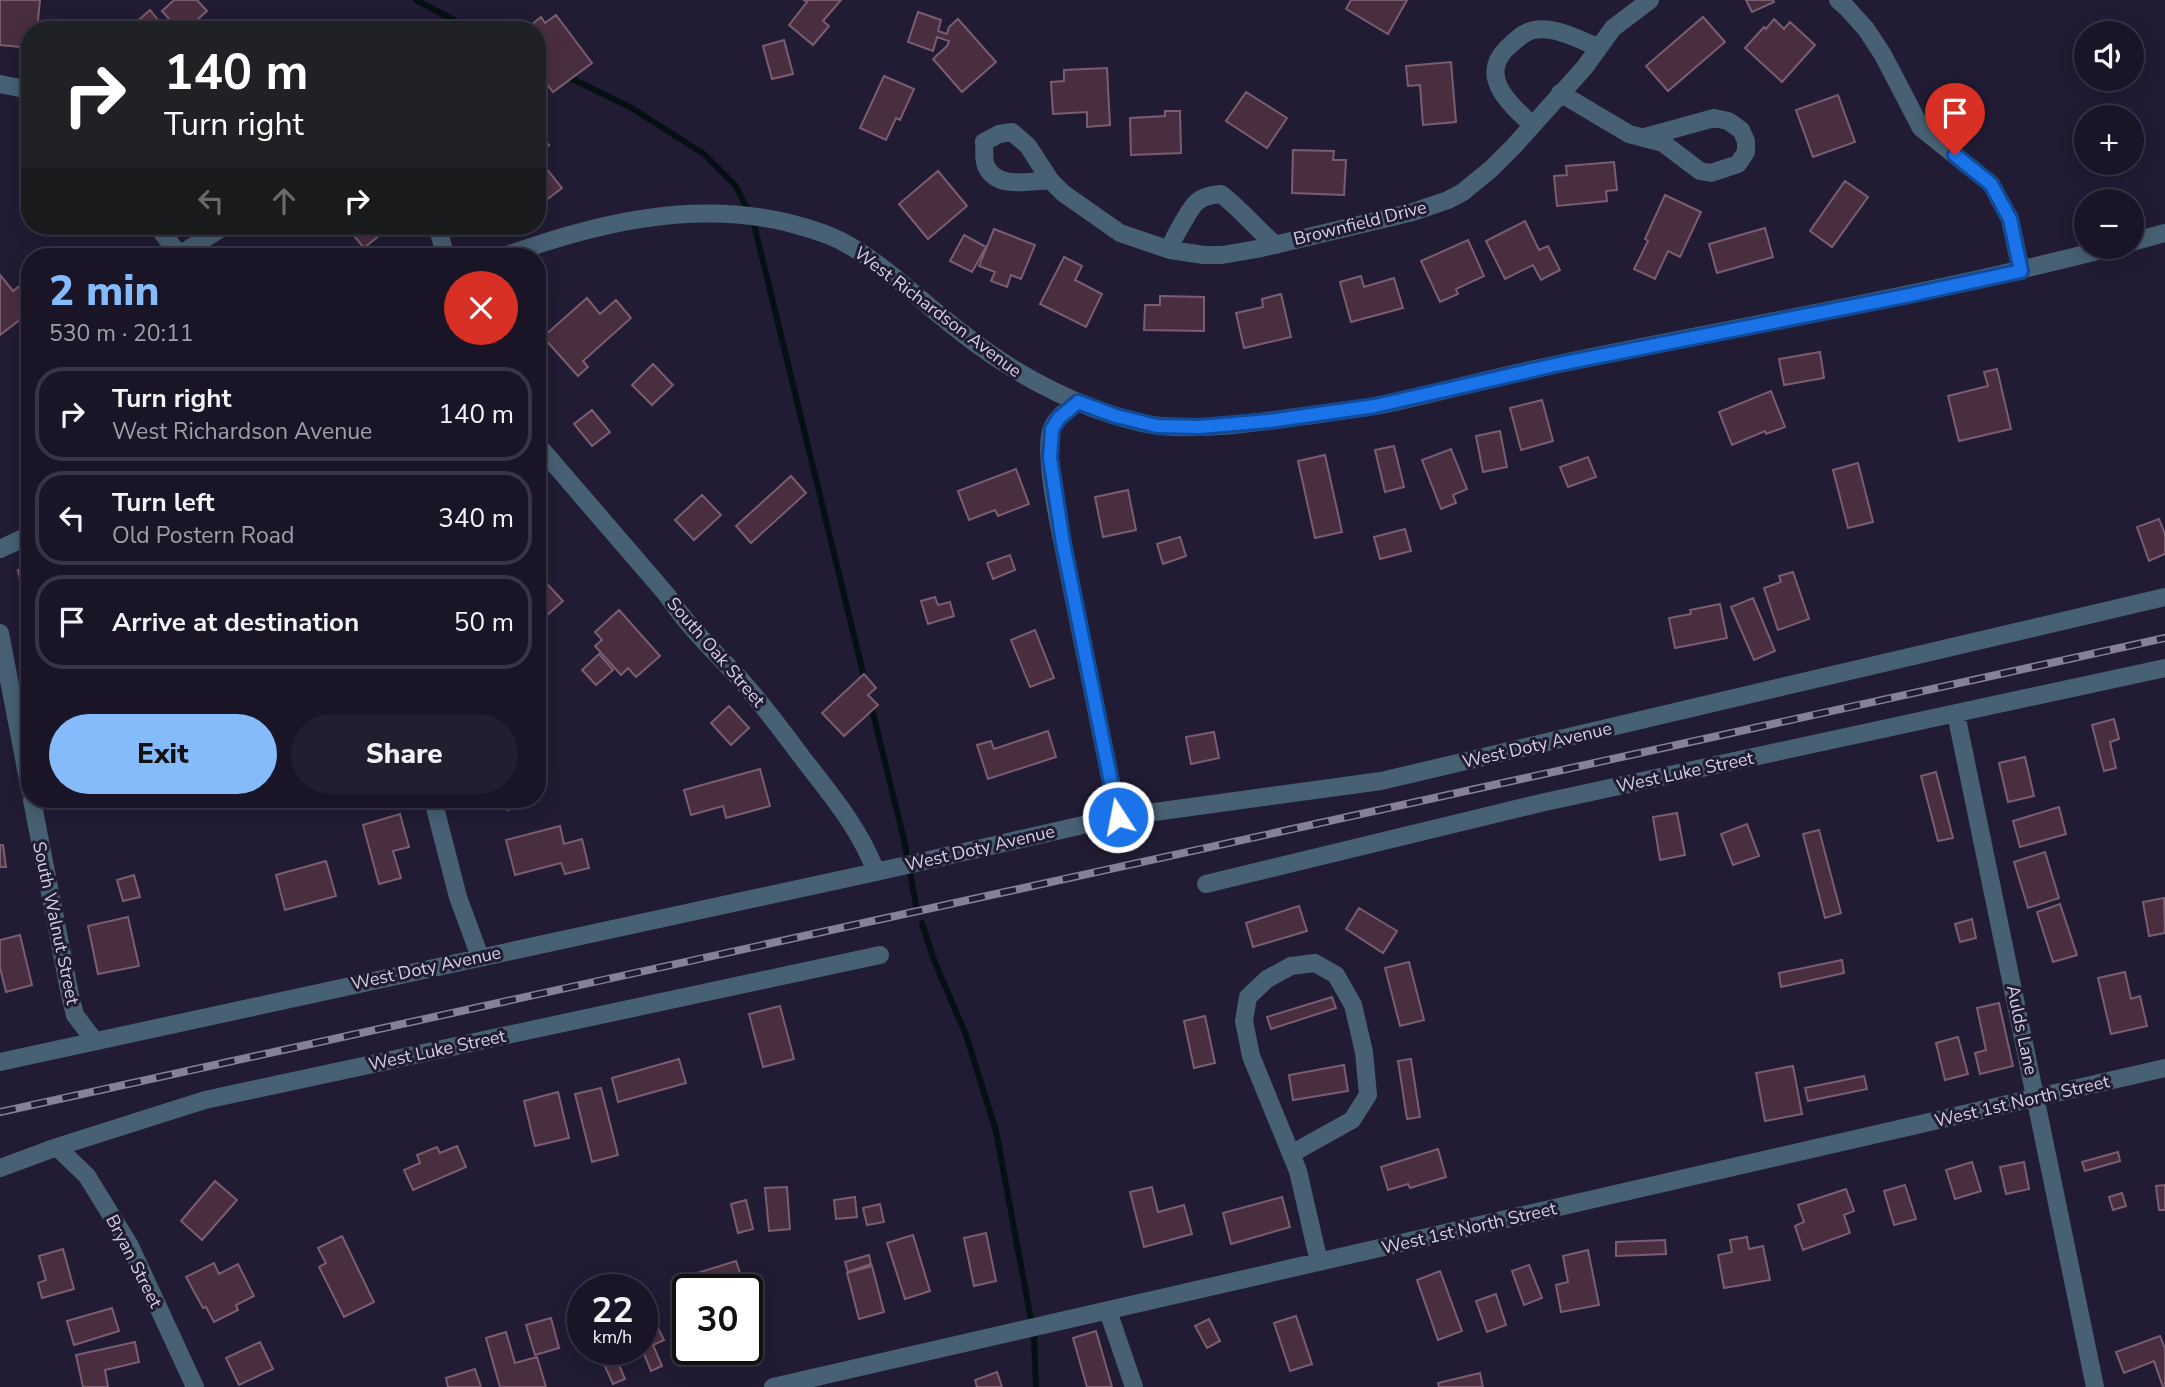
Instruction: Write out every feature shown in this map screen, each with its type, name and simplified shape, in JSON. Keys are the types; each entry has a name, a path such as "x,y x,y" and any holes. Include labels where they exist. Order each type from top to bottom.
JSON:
{"street":[{"name":"Brownfield Drive","path":"1050,180 1076,204 1120,233 1170,250 1204,256 1276,245 1413,212 1463,192 1490,169 1585,67 1613,28 1650,0"},
{"path":"1838,0 1866,29 1894,75 1920,128 1991,184 2010,219 2021,271"},
{"path":"1532,125 1508,102 1500,89 1494,71 1501,54 1518,37 1535,30 1573,36 1597,47"},
{"path":"0,84 21,88"},
{"path":"1560,93 1629,134 1663,144 1700,171 1711,173 1738,164 1746,152 1746,141 1741,130 1728,121 1714,118 1645,137"},
{"path":"1170,250 1185,214 1196,202 1208,195 1221,194 1276,245"},
{"name":"West Richardson Avenue","path":"530,248 642,218 684,213 765,218 803,227 839,239 903,283 998,360 1036,384 1116,416 1157,426 1200,427 1269,421 1375,406 1559,364 1905,296 2074,257"},
{"path":"2144,239 2165,233"},
{"path":"192,248 212,235"},
{"path":"1078,402 1059,418 1052,429 1050,458 1063,543 1118,817"},
{"name":"South Oak Street","path":"546,454 652,577 707,647 771,716 852,822 876,872"},
{"path":"0,549 21,539"},
{"name":"West Doty Avenue","path":"0,1062 1118,817 1381,781 2165,597"},
{"path":"0,633 21,743"},
{"name":"West Luke Street","path":"1206,884 1545,802 2165,668"},
{"name":"Aulds Lane","path":"1956,714 2095,1387"},
{"name":"South Walnut Street","path":"34,808 75,1015 94,1040"},
{"path":"435,808 458,897 480,957"},
{"name":"West Luke Street","path":"0,1168 205,1100 880,955"},
{"path":"1291,1154 1352,1120 1368,1095 1363,1052 1353,1005 1336,975 1315,963 1291,966 1267,979 1248,998 1244,1021 1251,1055 1291,1154 1298,1171 1319,1262"},
{"name":"West 1st North Street","path":"773,1387 2165,1068"},
{"name":"Bryan Street","path":"57,1147 87,1176 130,1246 195,1387"},
{"path":"1108,1311 1133,1387"}],"building":[{"path":"0,0 40,0 38,21 21,21 21,47 0,45"},
{"path":"174,0 197,0 207,11 198,21 171,21 162,11"},
{"path":"804,0 841,0 823,21 829,26 813,45 789,25 807,2"},
{"path":"1351,0 1407,0 1388,34 1346,9"},
{"path":"1746,0 1773,0 1774,2 1752,12"},
{"path":"150,10 159,21 138,21"},
{"path":"918,12 941,20 938,31 947,34 949,27 958,19 996,62 962,92 933,59 949,41 937,37 933,51 908,42"},
{"path":"556,15 592,63 553,92 546,83 546,22"},
{"path":"1703,17 1725,42 1668,91 1646,66"},
{"path":"1774,19 1784,29 1790,22 1815,45 1782,82 1745,48"},
{"path":"784,40 793,74 772,79 763,46"},
{"path":"1451,62 1456,122 1423,125 1420,85 1408,86 1406,66"},
{"path":"1107,68 1110,125 1087,127 1087,112 1053,114 1051,82 1064,81 1064,70"},
{"path":"884,76 914,89 900,120 896,118 886,140 860,128"},
{"path":"1246,92 1287,118 1267,148 1226,121"},
{"path":"1838,95 1855,142 1813,157 1796,110"},
{"path":"1165,111 1180,111 1181,153 1131,155 1130,118 1165,116"},
{"path":"1293,150 1334,151 1333,160 1346,160 1344,195 1292,193"},
{"path":"1614,162 1617,190 1606,191 1607,201 1557,206 1554,176 1567,175 1566,166"},
{"path":"546,168 562,188 546,200"},
{"path":"938,171 967,206 928,239 899,204"},
{"path":"1845,181 1868,197 1832,247 1810,231"},
{"path":"1665,195 1701,212 1680,257 1668,251 1655,279 1634,269"},
{"path":"1525,221 1539,250 1548,246 1560,270 1541,280 1533,265 1505,279 1486,241"},
{"path":"1765,228 1773,257 1717,273 1709,244"},
{"path":"994,229 1035,245 1021,279 1011,275 1007,287 991,281 995,272 979,266"},
{"path":"353,235 380,235 364,248"},
{"path":"964,235 986,247 972,272 950,261"},
{"path":"1468,240 1484,276 1456,289 1458,294 1440,302 1421,261"},
{"path":"1064,257 1082,266 1075,280 1102,294 1086,327 1040,304"},
{"path":"0,275 13,291 21,285 21,319 0,335"},
{"path":"1361,276 1364,287 1394,278 1403,308 1351,322 1340,282"},
{"path":"1281,294 1291,337 1244,348 1236,313 1263,307 1262,299"},
{"path":"1160,296 1204,297 1204,331 1144,330 1145,305 1160,305"},
{"path":"587,298 600,314 616,300 631,318 583,361 588,367 578,376 546,340 546,334"},
{"path":"1820,352 1824,378 1784,385 1779,359"},
{"path":"653,364 673,385 652,405 632,385"},
{"path":"1997,369 2011,429 1959,441 1948,396 1988,386 1984,372"},
{"path":"1771,391 1785,427 1766,434 1765,431 1732,445 1719,412"},
{"path":"1542,400 1553,441 1521,450 1510,408"},
{"path":"592,410 610,432 592,446 574,424"},
{"path":"1500,431 1507,467 1483,472 1476,436"},
{"path":"1394,446 1404,487 1385,492 1375,450"},
{"path":"1451,449 1467,489 1453,495 1456,503 1441,509 1422,460"},
{"path":"1325,455 1342,532 1315,538 1298,461"},
{"path":"1588,457 1596,477 1568,487 1560,467"},
{"path":"1858,463 1873,522 1848,528 1833,470"},
{"path":"1016,469 1029,504 998,516 995,510 969,520 958,491"},
{"path":"791,476 806,493 751,543 736,526"},
{"path":"1128,490 1136,530 1103,537 1095,497"},
{"path":"702,495 721,515 694,540 675,520"},
{"path":"2159,519 2165,534 2165,554 2149,561 2137,527"},
{"path":"1405,529 1411,551 1380,559 1374,537"},
{"path":"1180,537 1186,556 1163,564 1157,544"},
{"path":"1010,555 1015,570 993,579 987,563"},
{"path":"1793,572 1809,619 1778,630 1764,588 1781,582 1779,576"},
{"path":"546,583 563,601 546,616"},
{"path":"935,597 938,605 950,602 954,616 928,624 921,601"},
{"path":"1753,598 1775,651 1754,660 1731,607"},
{"path":"1720,604 1727,638 1675,648 1669,618 1691,614 1690,610"},
{"path":"619,610 660,656 636,677 628,668 621,675 595,646 602,640 595,632"},
{"path":"1035,630 1054,678 1030,687 1011,640"},
{"path":"599,654 613,670 596,685 582,670"},
{"path":"864,674 876,688 868,695 878,705 844,736 822,713"},
{"path":"729,706 749,728 731,745 711,723"},
{"path":"2114,719 2119,739 2110,742 2116,768 2104,771 2092,725"},
{"path":"1048,731 1056,757 988,779 977,745 991,741 994,749"},
{"path":"1214,732 1219,758 1191,764 1186,737"},
{"path":"2025,757 2034,796 2008,802 1999,763"},
{"path":"760,769 770,806 726,818 723,806 691,815 684,790"},
{"path":"1936,772 1953,838 1938,841 1921,776"},
{"path":"2059,807 2066,834 2020,847 2013,821"},
{"path":"1677,813 1685,855 1660,860 1653,817"},
{"path":"400,814 409,847 393,851 401,878 379,884 363,825"},
{"path":"1747,824 1759,856 1733,865 1721,834"},
{"path":"560,826 564,844 582,839 589,868 565,874 561,863 515,875 506,840"},
{"path":"1819,830 1841,913 1825,918 1803,834"},
{"path":"0,845 3,845 6,867 0,867"},
{"path":"2045,852 2059,898 2028,908 2014,862"},
{"path":"326,861 336,896 285,910 276,875"},
{"path":"134,875 140,897 123,901 117,880"},
{"path":"2164,898 2165,933 2149,936 2143,902"},
{"path":"2060,904 2077,955 2053,962 2037,912"},
{"path":"1299,906 1307,931 1253,947 1246,923"},
{"path":"1359,908 1397,931 1383,953 1346,929"},
{"path":"128,917 139,966 98,974 88,926"},
{"path":"1972,919 1976,938 1960,942 1955,924"},
{"path":"20,935 32,985 6,992 0,968 0,940"},
{"path":"1842,960 1844,973 1781,987 1779,973"},
{"path":"1409,962 1424,1020 1400,1026 1385,968"},
{"path":"2125,972 2131,999 2140,996 2147,1026 2111,1034 2098,978"},
{"path":"1332,997 1336,1008 1271,1029 1267,1017"},
{"path":"1999,1003 2013,1066 1980,1074 1975,1053 1986,1050 1977,1008"},
{"path":"780,1006 794,1059 763,1067 749,1014"},
{"path":"1205,1016 1215,1063 1194,1068 1184,1021"},
{"path":"1958,1037 1968,1074 1945,1080 1936,1043"},
{"path":"679,1059 686,1083 618,1102 612,1078"},
{"path":"1411,1059 1420,1117 1407,1119 1398,1061"},
{"path":"1344,1065 1348,1091 1293,1100 1289,1075"},
{"path":"1793,1066 1802,1114 1765,1121 1756,1073"},
{"path":"1864,1076 1867,1089 1808,1101 1805,1088"},
{"path":"601,1088 618,1155 592,1162 575,1094"},
{"path":"558,1092 569,1138 535,1146 524,1101"},
{"path":"457,1146 466,1167 413,1190 404,1170 420,1163 417,1155 437,1147 440,1153"},
{"path":"1438,1149 1446,1177 1410,1188 1408,1184 1388,1190 1381,1167"},
{"path":"2118,1152 2120,1161 2085,1171 2082,1162"},
{"path":"1972,1162 1981,1191 1955,1199 1946,1170"},
{"path":"2024,1162 2029,1189 2006,1194 2000,1167"},
{"path":"215,1181 237,1200 202,1240 181,1221"},
{"path":"1905,1185 1916,1219 1894,1225 1884,1191"},
{"path":"2165,1185 2165,1210 2159,1210 2156,1186"},
{"path":"787,1187 790,1229 769,1231 765,1188"},
{"path":"1152,1187 1158,1212 1184,1205 1192,1234 1144,1247 1130,1192"},
{"path":"1846,1189 1854,1211 1844,1215 1850,1233 1803,1250 1795,1226 1804,1222 1798,1205"},
{"path":"2122,1193 2126,1206 2113,1210 2109,1197"},
{"path":"855,1197 857,1217 836,1219 834,1200"},
{"path":"1282,1197 1290,1227 1231,1244 1223,1213"},
{"path":"746,1200 753,1229 738,1233 731,1204"},
{"path":"880,1204 884,1222 867,1225 863,1208"},
{"path":"986,1233 996,1281 974,1286 964,1238"},
{"path":"913,1235 930,1291 905,1299 887,1243"},
{"path":"342,1236 374,1302 344,1317 319,1267 326,1263 318,1248"},
{"path":"1747,1237 1749,1249 1763,1246 1770,1280 1724,1288 1718,1255 1732,1252 1730,1240"},
{"path":"1665,1240 1666,1254 1616,1256 1616,1242"},
{"path":"63,1249 74,1289 42,1298 38,1283 46,1280 39,1256"},
{"path":"1588,1250 1599,1305 1561,1312 1556,1285 1568,1282 1563,1256"},
{"path":"869,1255 871,1264 848,1272 845,1262"},
{"path":"736,1261 740,1273 737,1274 694,1274"},
{"path":"214,1263 219,1274 238,1264 254,1296 236,1305 238,1310 214,1322 186,1277"},
{"path":"1529,1265 1542,1298 1524,1305 1512,1271"},
{"path":"872,1266 884,1312 859,1319 847,1273"},
{"path":"1440,1271 1462,1331 1438,1340 1417,1280"},
{"path":"1496,1294 1506,1325 1487,1332 1476,1301"},
{"path":"112,1308 119,1331 74,1345 67,1321"},
{"path":"1296,1316 1312,1364 1290,1371 1274,1323"},
{"path":"551,1318 559,1348 535,1355 526,1325"},
{"path":"1209,1319 1220,1341 1207,1348 1195,1326"},
{"path":"658,1328 664,1340 658,1343"},
{"path":"1096,1331 1112,1387 1087,1387 1073,1338"},
{"path":"506,1332 515,1363 537,1357 546,1387 500,1387 486,1338"},
{"path":"2160,1336 2165,1349 2165,1387 2154,1361 2124,1373 2116,1352"},
{"path":"135,1342 139,1362 105,1370 108,1387 83,1387 76,1355"},
{"path":"260,1342 273,1369 239,1385 226,1358"},
{"path":"658,1357 662,1366 651,1371 649,1365 658,1365"},
{"path":"604,1365 619,1365 625,1379 613,1384"},
{"path":"475,1369 481,1387 448,1387 446,1378"},
{"path":"997,1372 1002,1387 977,1387 975,1380"},
{"path":"1480,1373 1483,1387 1439,1387 1438,1383"}],"waterway":[{"path":"416,0 456,21"},
{"path":"566,76 630,107 704,154 735,185 753,220 865,681"},
{"path":"871,705 904,840 916,905"},
{"path":"922,923 934,960 966,1035 996,1131 1034,1336 1036,1387"}],"railway":[{"path":"0,1112 2165,638"}],"route":[{"path":"1118,817 1058,517 1050,458 1052,429 1066,411 1078,402 1116,416 1157,426 1200,427 1242,425 1375,406 1559,364 2021,271 2010,219 1991,184 1955,155"}]}
